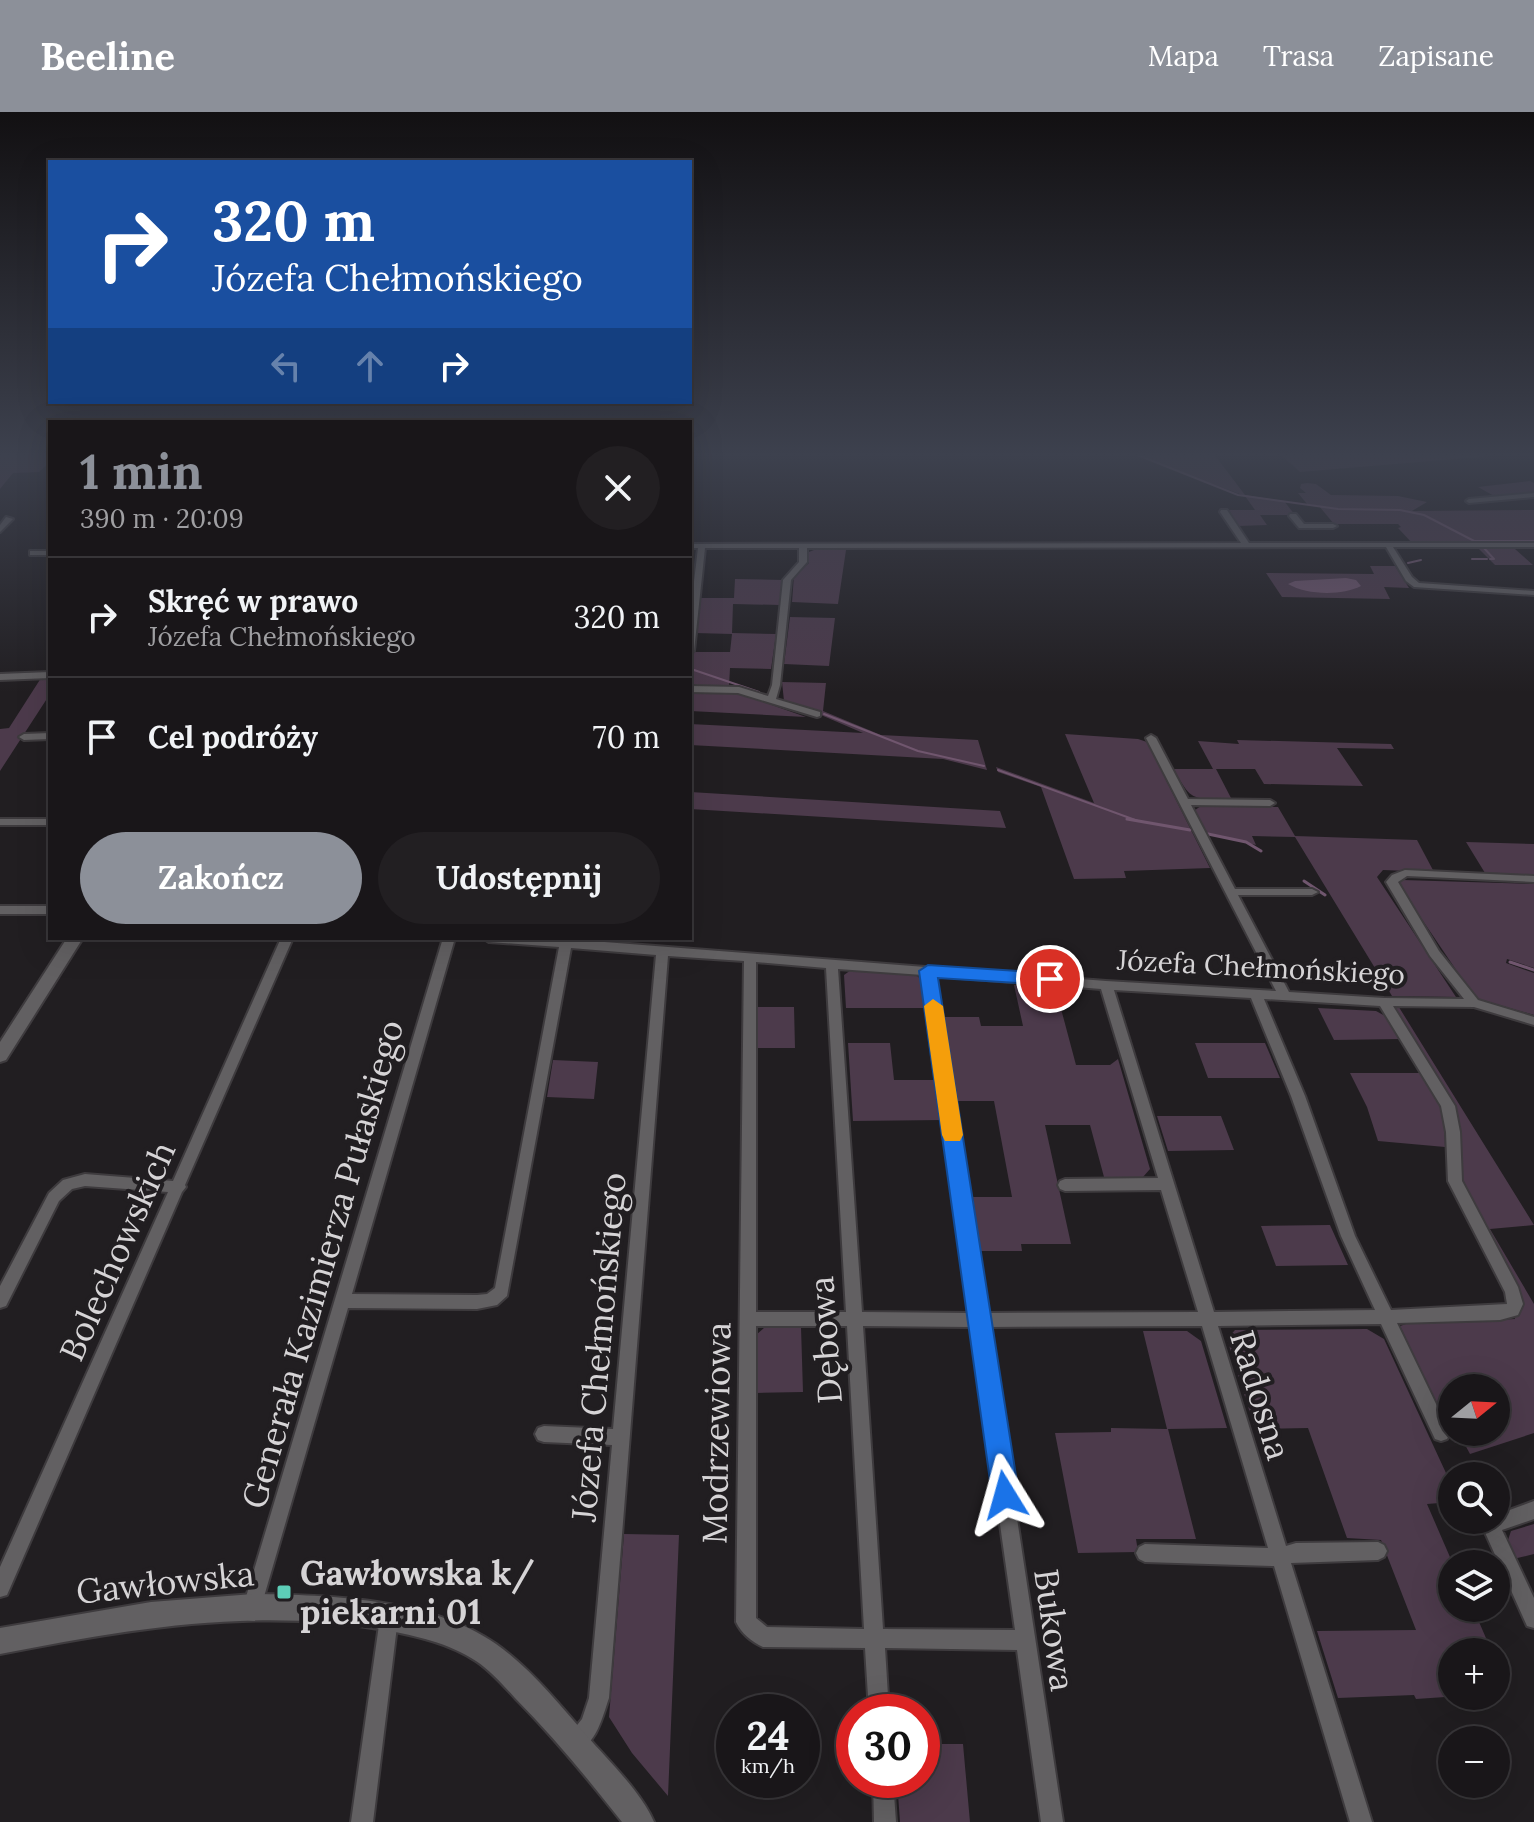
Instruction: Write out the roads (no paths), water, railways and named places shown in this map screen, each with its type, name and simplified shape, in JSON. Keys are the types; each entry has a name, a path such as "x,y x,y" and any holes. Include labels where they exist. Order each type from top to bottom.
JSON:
{"street":[{"path":"1239,534 1247,546"},
{"path":"1311,534 1318,546"},
{"path":"1388,545 1409,579 1417,585 1534,593"},
{"path":"692,546 1534,545"},
{"path":"692,634 702,546"},
{"path":"771,701 776,685 787,580 803,562 803,546"},
{"path":"33,553 48,553"},
{"path":"0,677 48,675"},
{"path":"692,689 739,690 817,714"},
{"path":"24,737 48,736"},
{"path":"1151,738 1285,996"},
{"path":"1183,802 1270,803"},
{"path":"0,822 48,822"},
{"path":"1474,1003 1434,953 1392,882 1405,873 1534,879"},
{"path":"1230,892 1312,892"},
{"path":"0,910 48,910"},
{"path":"0,1056 74,940"},
{"name":"Bolechowskich","path":"0,1588 286,940"},
{"name":"Generała Kazimierza Pułaskiego","path":"252,1607 448,940"},
{"name":"Józefa Chełmońskiego","path":"520,940 1256,995 1474,1003 1534,1021"},
{"path":"342,1301 477,1302 496,1297 504,1285 566,943"},
{"name":"Józefa Chełmońskiego","path":"576,1742 590,1725 599,1698 662,951"},
{"name":"Modrzewiowa","path":"750,958 746,1622 763,1637 1025,1640"},
{"name":"Dębowa","path":"832,964 878,1694"},
{"name":"Bukowa","path":"928,971 1052,1822"},
{"name":"Radosna","path":"1106,985 1361,1822"},
{"path":"1256,995 1298,1096 1348,1236 1438,1427"},
{"path":"747,1319 1208,1321 1500,1313 1512,1310 1515,1304 1513,1292 1455,1181 1453,1132 1448,1106 1384,1002"},
{"path":"0,1301 54,1197 68,1184 85,1180 179,1187"},
{"path":"1065,1185 1166,1184"},
{"path":"544,1434 621,1437"},
{"path":"1534,1510 1492,1526 1534,1619"},
{"path":"1145,1553 1279,1557 1296,1552 1378,1551"},
{"name":"Gawłowska","path":"0,1641 152,1614 252,1607 350,1611 457,1636 483,1650 576,1742 640,1822"},
{"path":"362,1822 389,1618"},
{"path":"884,1798 885,1822"}],"waterway":[{"path":"1460,534 1474,541"},
{"path":"1474,541 1534,541"},
{"path":"1474,541 1478,543"},
{"path":"1483,547 1494,559 1490,559"},
{"path":"1472,559 1487,559"},
{"path":"1408,563 1421,560"},
{"path":"694,670 759,692"},
{"path":"824,714 918,751 984,766"},
{"path":"998,770 1138,821"},
{"path":"1127,819 1138,821"},
{"path":"1138,821 1190,830"},
{"path":"1208,834 1246,842 1261,851"},
{"path":"1304,881 1325,895"},
{"path":"1510,962 1534,970"}],"place":[{"name":"Gawłowska k/ piekarni 01","path":"284,1592"}]}
